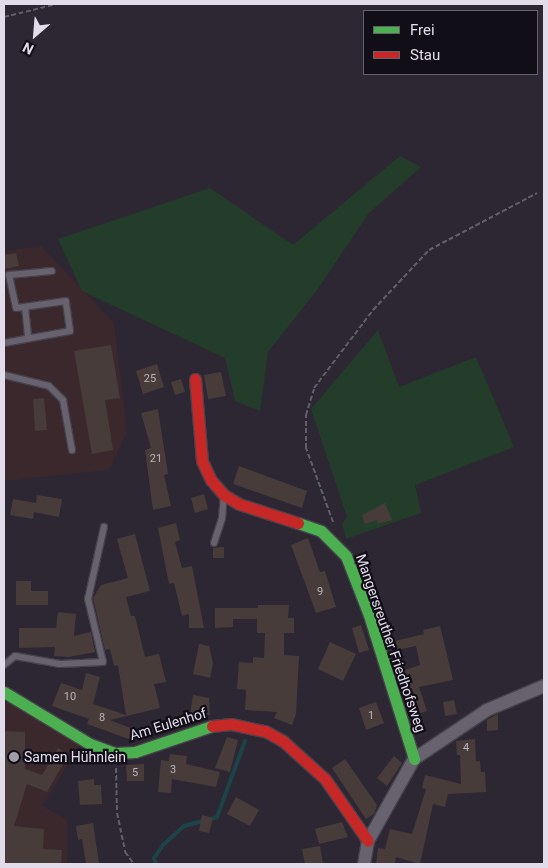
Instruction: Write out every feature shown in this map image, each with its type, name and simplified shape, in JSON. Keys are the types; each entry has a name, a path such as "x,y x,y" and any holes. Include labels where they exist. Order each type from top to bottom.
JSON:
{"street":[{"name":"Mangersreuther Friedhofsweg","path":"195,379 202,461 211,480 224,495 239,504 301,522 338,544 357,582 414,759"},
{"path":"364,864 368,841 414,759 487,710 544,686"},
{"name":"Am Eulenhof","path":"4,692 90,744 115,753 135,752 194,729 214,725 231,724 264,731 283,741 307,760 325,779 368,841"}],"lane":[{"path":"4,343 70,331 66,301 16,308 9,275 52,270"},
{"path":"25,306 28,338"},
{"path":"4,375 49,386 63,400 72,450"},
{"path":"214,543 222,518 224,495"},
{"path":"4,665 15,656 60,664 103,662 88,599 104,527"}],"path":[{"path":"4,17 57,4"},
{"path":"334,524 306,448 306,415 314,388 373,310 429,250 537,193"},
{"path":"115,753 117,813 125,852 134,864"}],"shaded area":[{"path":"41,246 114,323 127,432 109,470 4,481 4,251"},
{"path":"4,700 80,745 42,806 67,819 67,864 4,864"}],"green space":[{"path":"400,156 421,167 369,213 317,290 268,352 260,411 235,401 225,358 82,291 58,239 210,188 293,245"},
{"path":"378,330 399,387 476,357 514,447 415,485 421,513 346,539 342,524 347,517 311,409"}],"building":[{"path":"16,253 19,266 4,269 4,255"},
{"path":"111,345 120,398 105,400 113,450 92,454 74,351"},
{"path":"157,364 164,387 143,394 136,371"},
{"path":"221,372 226,396 208,399 204,375"},
{"path":"181,379 185,392 175,395 171,382"},
{"path":"44,398 47,430 35,431 33,399"},
{"path":"158,409 168,474 164,475 171,506 153,510 145,450 151,448 141,413"},
{"path":"239,466 307,491 302,508 233,484"},
{"path":"204,494 208,509 195,513 191,498"},
{"path":"37,495 62,499 59,517 34,512 33,519 10,515 13,499 36,503"},
{"path":"385,503 392,520 378,524 377,520 365,524 362,515"},
{"path":"176,523 180,540 175,542 182,568 192,566 204,628 189,628 189,614 182,616 174,583 169,584 158,528"},
{"path":"135,534 150,591 126,597 131,616 135,616 145,657 159,654 166,682 154,684 160,708 110,720 133,729 129,739 87,724 89,719 52,706 61,683 82,690 86,673 100,677 93,704 126,715 118,665 114,666 110,649 105,650 93,598 101,585 128,578 117,539"},
{"path":"308,538 320,572 325,571 336,607 316,613 291,545"},
{"path":"224,547 224,558 213,558 213,548"},
{"path":"16,581 31,581 31,591 48,591 48,605 16,605"},
{"path":"258,605 289,605 288,618 294,618 294,633 284,633 284,655 299,656 296,714 292,725 274,718 277,712 245,710 246,690 237,689 239,662 253,663 253,657 264,658 265,633 257,633 257,619 233,619 233,627 215,628 215,608 258,608"},
{"path":"58,612 76,614 74,636 91,632 95,652 69,657 54,656 55,647 19,648 19,628 56,628"},
{"path":"361,625 369,650 359,653 352,628"},
{"path":"440,626 453,680 419,687 427,711 412,716 399,672 420,665 416,646 397,650 395,641 424,634 423,630"},
{"path":"330,642 356,654 343,681 318,669"},
{"path":"199,644 209,646 213,663 210,678 193,674"},
{"path":"193,695 209,698 210,715 190,714"},
{"path":"454,700 457,714 445,716 443,702"},
{"path":"376,702 384,723 366,730 359,708"},
{"path":"498,714 498,730 487,731 487,720"},
{"path":"4,731 25,732 25,769 42,775 58,748 69,754 47,792 27,784 14,826 44,829 43,849 62,850 61,864 4,864"},
{"path":"227,737 238,740 230,772 215,768"},
{"path":"475,739 476,761 480,761 481,772 485,772 486,792 448,794 445,807 433,804 420,864 396,857 395,864 376,864 378,848 385,849 390,829 412,834 426,789 422,788 425,775 461,784 460,755 457,755 456,741"},
{"path":"170,754 187,756 186,764 220,772 216,787 172,779 171,793 158,792 161,760 169,761"},
{"path":"394,756 402,763 387,786 377,778"},
{"path":"345,759 377,805 374,814 366,819 332,768"},
{"path":"144,764 144,781 127,781 126,765"},
{"path":"94,779 94,785 101,785 102,804 80,805 78,781"},
{"path":"236,797 259,810 250,826 227,814"},
{"path":"202,815 213,818 209,833 199,831"},
{"path":"342,822 348,837 319,844 315,829"},
{"path":"93,823 99,863 86,864 82,839 78,840 76,826"},
{"path":"320,846 323,864 305,864 302,849"}],"waterway":[{"path":"156,864 154,858 163,845 184,826 217,817 245,741"}],"traffic: fast":[{"path":"298,523 321,531 346,556 369,615 414,759"},
{"path":"4,692 90,744 115,753 135,752 212,726"}],"traffic: jam":[{"path":"195,379 202,461 211,480 224,495 239,504 298,523"},
{"path":"212,726 231,724 265,731 283,741 325,779 368,841"}],"place":[{"name":"Samen Hühnlein","path":"14,757"}]}
